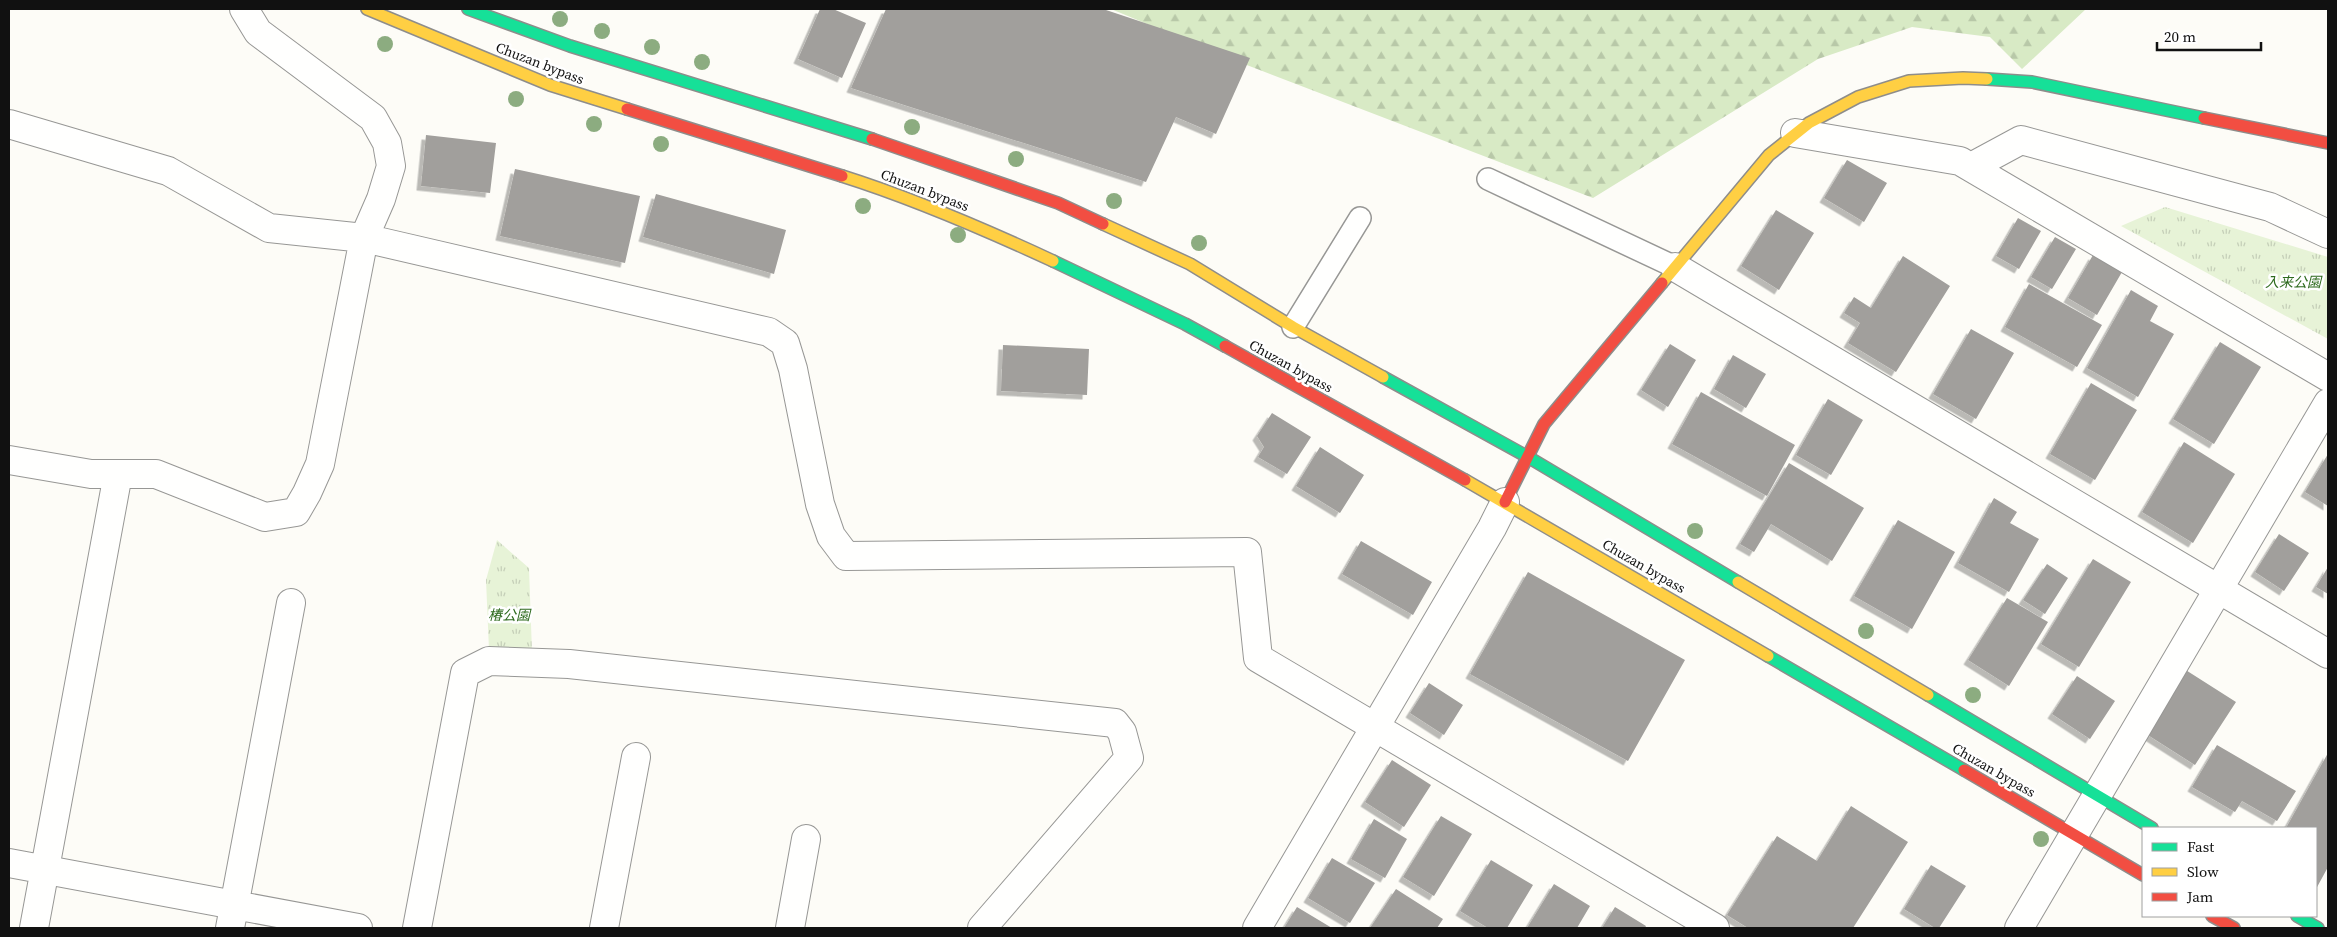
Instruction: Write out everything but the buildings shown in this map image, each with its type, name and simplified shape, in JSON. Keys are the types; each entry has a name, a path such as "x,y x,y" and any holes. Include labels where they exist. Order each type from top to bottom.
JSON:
{"street":[{"path":"9,460 91,474 156,474 265,517 296,512 307,493 320,464 364,238 381,199 390,166 387,143 373,118 258,32 244,9"},
{"name":"Chuzan bypass","path":"367,9 550,85 900,194 995,234 1186,324 1506,502 2142,874"},
{"name":"Chuzan bypass","path":"468,9 570,46 916,153 1058,203 1190,264 1294,327 1528,456 2150,827"},
{"path":"1257,928 1492,528 1544,424 1769,155 1808,123 1858,97 1909,82 1963,78 2032,82 2328,143"},
{"path":"9,124 168,171 269,228 364,238 769,332 785,343 793,369 820,504 832,536 846,556 1247,552 1258,658 1715,928"},
{"path":"1795,133 1960,161 2328,377"},
{"path":"1971,167 2021,140 2270,207 2328,234"},
{"path":"1675,267 2328,654"},
{"path":"2019,928 2328,402"},
{"path":"34,928 118,474"},
{"path":"232,917 292,602"},
{"path":"417,928 464,673 489,660 569,664 1115,722 1122,732 1129,758 982,928"},
{"path":"604,928 636,757"},
{"path":"790,928 806,839"},
{"path":"9,863 45,870 232,917 358,928"},
{"path":"2214,917 2234,928"},
{"path":"2299,917 2318,928"}],"lane":[{"path":"1488,179 1675,267"},
{"path":"1294,327 1360,218"}],"green space":[{"path":"1111,9 2086,9 2022,69 1990,37 1912,27 1818,59 1593,198 1239,62"},
{"name":"入来公園","path":"2165,207 2328,257 2328,339 2121,226"},
{"name":"椿公園","path":"497,540 529,568 532,652 489,650 486,580"}],"traffic: fast":[{"path":"468,9 570,46 872,139"},
{"path":"1987,79 2032,82 2204,118"},
{"path":"1053,261 1185,324 1225,346"},
{"path":"1383,377 1528,457 1738,582"},
{"path":"1768,656 1964,770"},
{"path":"1928,695 2150,827"},
{"path":"2299,917 2318,928"}],"traffic: slow":[{"path":"367,9 550,85 627,109"},
{"path":"1662,283 1769,155 1809,123 1858,97 1909,81 1963,78 1987,79"},
{"path":"842,176 896,194 949,215 1053,261"},
{"path":"1103,224 1190,264 1293,327 1383,377"},
{"path":"1465,480 1768,656"},
{"path":"1738,582 1928,695"}],"traffic: jam":[{"path":"627,109 842,176"},
{"path":"2204,118 2328,143"},
{"path":"872,139 1058,203 1103,224"},
{"path":"1505,502 1544,424 1662,283"},
{"path":"1225,346 1465,480"},
{"path":"1964,770 2142,874"},
{"path":"2214,917 2234,928"}]}
